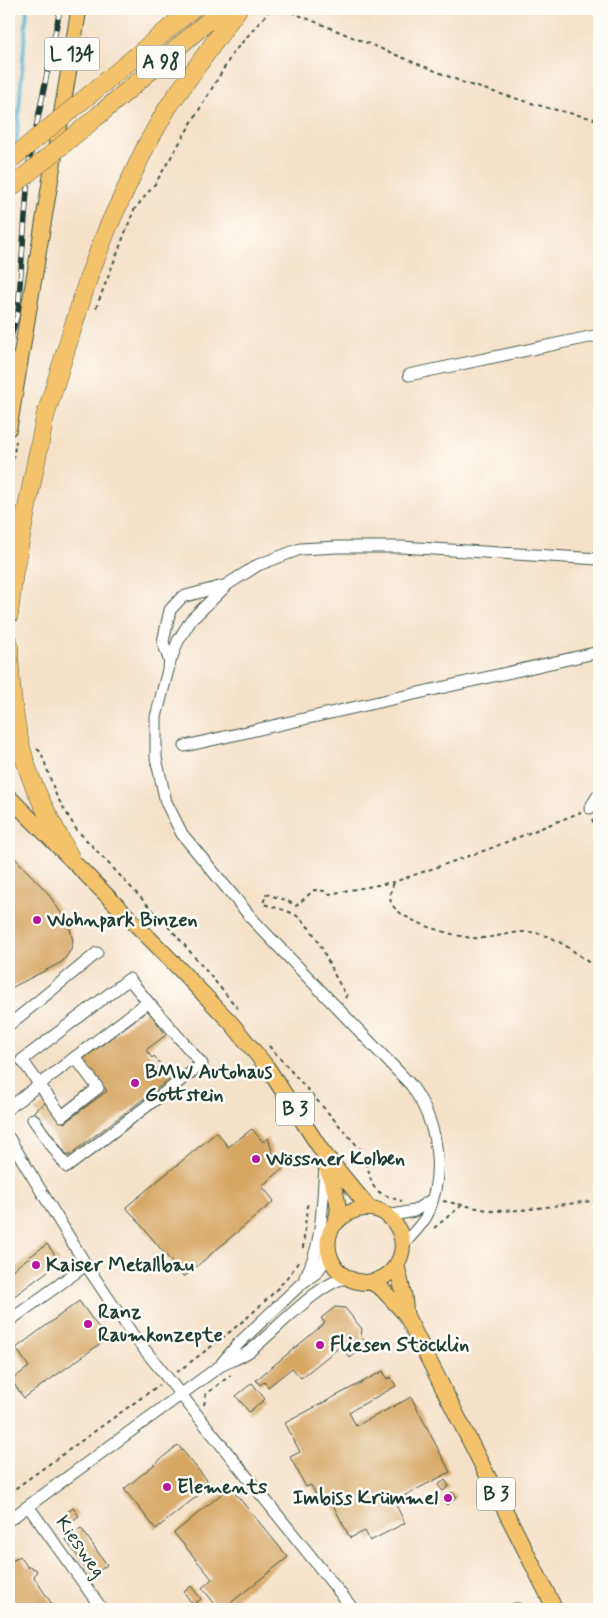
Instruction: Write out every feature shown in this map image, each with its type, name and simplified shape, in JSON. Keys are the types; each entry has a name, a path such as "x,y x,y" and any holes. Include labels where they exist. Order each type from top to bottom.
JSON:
{"highway":[{"name":"A 98","path":"9,161 192,9"},
{"name":"A 98","path":"9,189 222,9"},
{"path":"9,615 14,572 45,417 89,276 108,227 146,146 168,108 238,9"},
{"path":"9,643 10,678 21,745 31,778 70,857"}],"main road":[{"name":"L 134","path":"9,428 79,9"},
{"name":"B 3","path":"9,797 232,1024 267,1067 324,1157 369,1208"},
{"name":"B 3","path":"324,1157 334,1187 338,1211 334,1225"},
{"path":"369,1208 388,1216 400,1232 402,1246 397,1266 385,1277 372,1282 356,1281 348,1278 333,1264 328,1248 330,1233 334,1225 348,1212 369,1208"},
{"name":"B 3","path":"397,1266 406,1315"},
{"name":"B 3","path":"372,1282 382,1288 406,1315 555,1609"}],"street":[{"path":"408,375 599,335"},
{"path":"402,1246 428,1213 438,1162 437,1144 424,1102 405,1078 254,921 182,834 166,802 156,758 156,717 170,662 178,641 191,620 228,584 258,565 300,550 401,547 599,559"},
{"path":"170,662 163,642 170,610 182,597 228,584"},
{"path":"186,746 599,652"},
{"path":"591,814 599,794"},
{"path":"9,1025 97,954"},
{"path":"33,1119 67,1167 202,1064 129,979 22,1060 62,1116 98,1088 75,1057"},
{"path":"9,1108 148,1002"},
{"path":"9,1138 86,1265 133,1335 166,1380 353,1609"},
{"path":"302,1283 311,1268 316,1249 324,1157"},
{"path":"388,1216 414,1211 432,1199"},
{"path":"220,1366 238,1344 316,1272 324,1262 328,1248"},
{"path":"9,1322 86,1265"},
{"path":"9,1520 220,1366 250,1350 324,1288 339,1278 348,1278"},
{"name":"Kiesweg","path":"28,1506 102,1609"}],"path":[{"path":"94,312 134,210 156,184 233,53 272,9"},
{"path":"284,9 467,84 548,108 599,120"},
{"path":"34,747 41,752 56,795 76,829 176,935 244,1017"},
{"path":"347,996 336,982 320,943 296,916 264,904 266,894 286,900 296,906 314,890 325,891 329,894 394,882 591,814 599,836"},
{"path":"394,882 390,890 391,903 398,912 436,930 472,938 507,933 540,934 556,941 599,970"},
{"path":"263,1039 361,1150 368,1162 373,1188 384,1195 410,1205"},
{"path":"9,1493 166,1380 232,1328 281,1285 294,1270 302,1255 307,1206 316,1197"},
{"path":"432,1199 492,1211 522,1210 599,1200"},
{"path":"431,1230 461,1206"},
{"path":"198,1419 205,1411 204,1402 206,1394 237,1371"}],"building":[{"name":"Wohnpark Binzen","path":"9,852 47,892 69,925 73,941 71,950 62,962 9,989"},
{"name":"BMW Autohaus Gottstein","path":"148,1010 166,1035 146,1050 152,1058 154,1056 171,1078 68,1156 34,1111 48,1101 64,1123 107,1091 83,1059"},
{"path":"252,1129 263,1142 268,1138 273,1154 285,1167 262,1186 274,1201 184,1277 126,1207 217,1132 228,1147"},
{"path":"47,1244 60,1262 9,1300 9,1266 12,1270"},
{"path":"79,1301 107,1339 24,1398 11,1380 29,1367 16,1348"},
{"path":"335,1307 345,1308 362,1329 361,1337 367,1344 350,1358 341,1346 301,1378 292,1368 268,1387 264,1382 260,1385 256,1380 325,1323 321,1318"},
{"path":"383,1371 387,1379 391,1377 396,1386 349,1412 356,1426 411,1397 450,1472 394,1501 405,1523 370,1541 365,1531 350,1538 330,1499 321,1504 311,1485 306,1487 290,1457 300,1452 285,1423"},
{"path":"252,1383 265,1399 249,1412 236,1396"},
{"name":"Elements","path":"178,1445 211,1485 156,1529 124,1489"},
{"path":"445,1480 449,1486 443,1491 438,1485"},
{"path":"230,1487 288,1557 223,1609 219,1609 202,1588 212,1579 174,1533"},
{"path":"452,1492 457,1497 447,1505 443,1500"},
{"path":"73,1508 79,1516 67,1525 61,1517"},
{"path":"81,1528 107,1565 92,1576 65,1539"},
{"path":"20,1556 28,1568 29,1566 37,1570 34,1577 55,1609 12,1609 9,1605 9,1563"},
{"path":"191,1586 201,1599 193,1605 184,1592"}],"waterway":[{"path":"16,148 27,9"},
{"path":"14,178 15,163"},
{"path":"9,254 13,193"}],"railway":[{"path":"9,344 18,312 29,163 60,9"}],"place":[{"name":"Wohnpark Binzen","path":"37,920"},
{"name":"BMW Autohaus Gottstein","path":"135,1083"},
{"name":"Wössner Kolben","path":"256,1159"},
{"name":"Kaiser Metallbau","path":"36,1265"},
{"name":"Ranz Raumkonzepte","path":"88,1324"},
{"name":"Fliesen Stöcklin","path":"320,1345"},
{"name":"Elements","path":"167,1487"},
{"name":"Imbiss Krümmel","path":"448,1498"}]}
